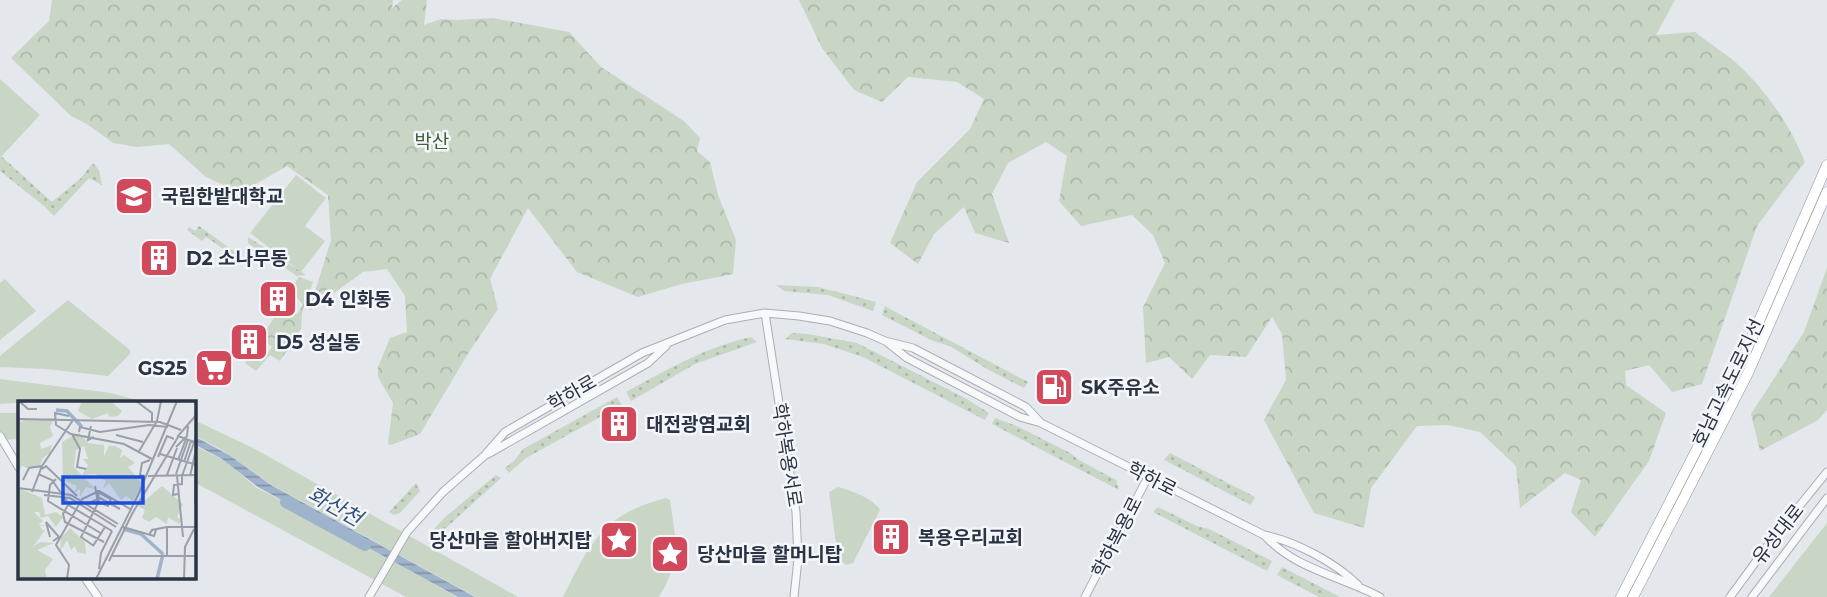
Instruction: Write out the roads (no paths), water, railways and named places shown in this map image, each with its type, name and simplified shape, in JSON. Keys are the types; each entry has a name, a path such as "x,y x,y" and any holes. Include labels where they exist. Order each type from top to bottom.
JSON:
{"highway":[{"name":"호남고속도로지선","path":"1633,597 1642,568 1739,367 1827,165"},
{"name":"호남고속도로지선","path":"1649,554 1748,373 1827,192"},
{"name":"호남고속도로지선","path":"1621,597 1642,568"}],"street":[{"name":"학하로","path":"369,597 405,535 443,492 484,456 505,432 642,353 725,320 765,313 830,321 913,348 1026,407 1041,423 1264,535 1276,548 1339,581 1358,585 1380,597"},
{"name":"학하복용서로","path":"765,313 796,512 799,559 794,597"},
{"name":"학하로","path":"484,456 648,363 669,343"},
{"path":"1,437 18,466"},
{"name":"유성대로","path":"1730,597 1827,472"},
{"name":"학하복용로","path":"1085,597 1148,477"},
{"name":"유성대로","path":"1752,597 1827,498"},
{"path":"86,580 98,597"}],"water":[{"path":"196,437 229,455 271,485 475,597 458,597 258,487 222,459 196,445"}],"waterway":[{"name":"화산천","path":"286,502 365,545"}],"place":[{"name":"국립한밭대학교","path":"134,196"},
{"name":"D2 소나무동","path":"159,258"},
{"name":"D4 인화동","path":"278,299"},
{"name":"D5 성실동","path":"249,342"},
{"name":"GS25","path":"214,368"},
{"name":"SK주유소","path":"1054,387"},
{"name":"대전광염교회","path":"619,424"},
{"name":"복용우리교회","path":"891,537"},
{"name":"당산마을 할아버지탑","path":"619,540"},
{"name":"당산마을 할머니탑","path":"670,554"}],"park label":[{"name":"박산","path":"432,141"}]}
